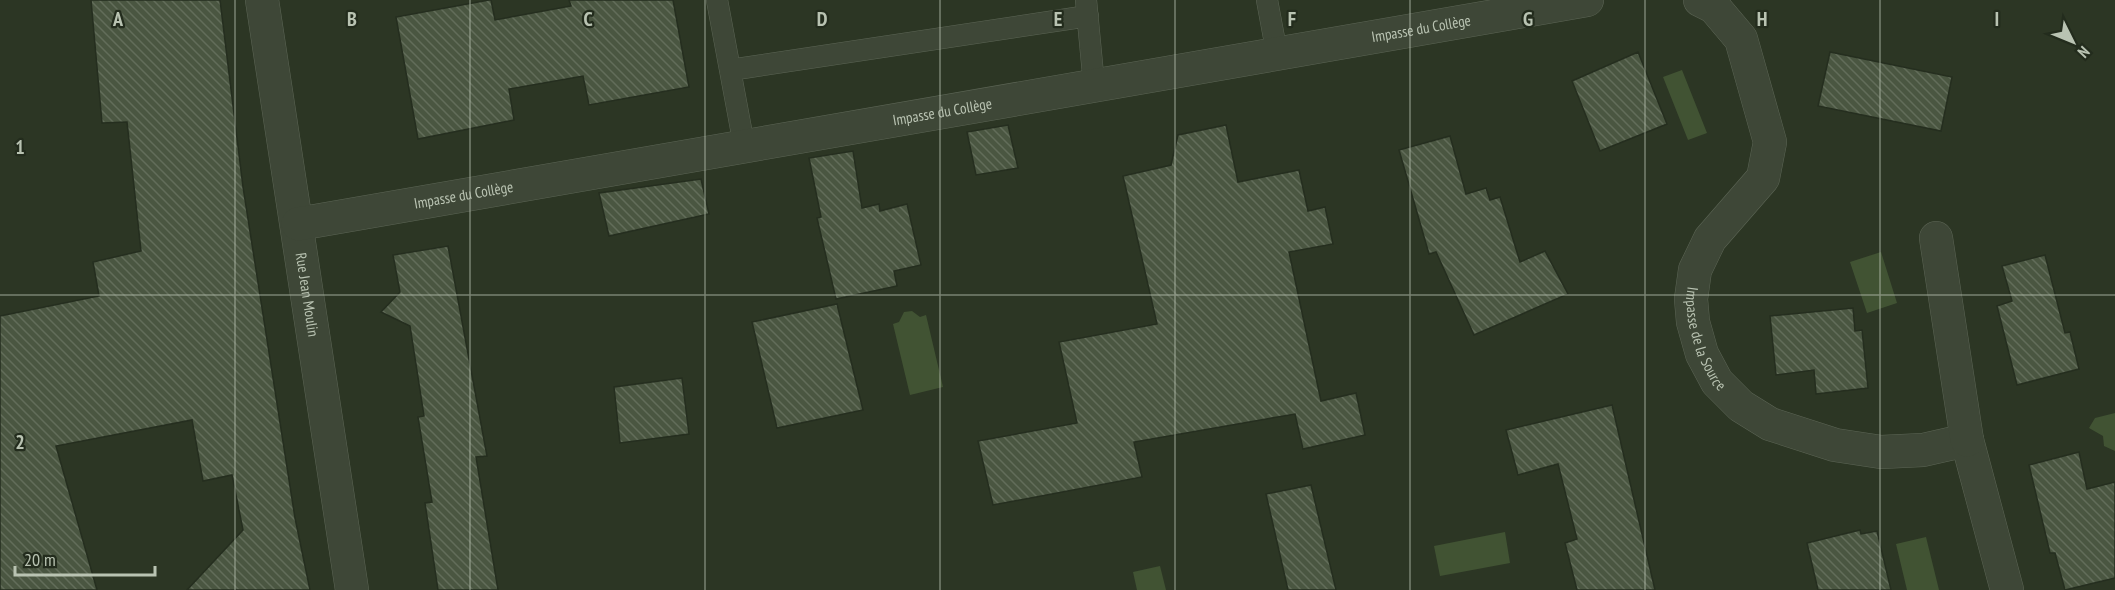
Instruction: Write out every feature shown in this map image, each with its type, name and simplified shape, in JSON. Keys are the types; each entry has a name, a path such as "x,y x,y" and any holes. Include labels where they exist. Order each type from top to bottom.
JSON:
{"street":[{"name":"Rue Jean Moulin","path":"262,0 298,224 352,590"},
{"name":"Impasse du Collège","path":"298,224 1587,0"},
{"name":"Impasse de la Source","path":"1700,0 1714,7 1741,39 1770,142 1762,178 1710,239 1695,270 1691,298 1693,322 1702,354 1717,382 1741,406 1770,424 1835,445 1881,452 1923,450 1967,440"},
{"path":"1936,238 1967,440 2007,590"}],"lane":[{"path":"717,0 744,145"},
{"path":"1267,0 1277,54"},
{"path":"730,70 1087,8 1094,85"}],"shaded area":[{"path":"1682,70 1707,133 1688,140 1663,77"},
{"path":"1881,252 1897,303 1867,313 1850,262"},
{"path":"912,311 920,317 926,315 943,387 910,395 893,324 899,322 904,312"},
{"path":"2115,413 2115,451 2104,446 2103,436 2089,428 2095,418"},
{"path":"1505,532 1510,563 1440,576 1434,546"},
{"path":"1926,537 1939,590 1907,590 1896,544"},
{"path":"1160,566 1166,590 1137,590 1133,572"}],"building":[{"path":"91,0 220,0 243,187 295,518 310,590 187,590 243,530 232,475 203,481 192,420 56,446 97,590 0,590 0,316 99,296 93,262 141,251 127,122 102,123"},
{"path":"491,0 495,20 571,6 569,0 673,0 689,87 589,105 583,76 509,89 514,120 418,139 396,17"},
{"path":"1638,52 1667,124 1600,151 1572,81"},
{"path":"1830,52 1952,77 1941,131 1818,106"},
{"path":"1008,125 1018,168 976,175 967,132"},
{"path":"1226,125 1238,182 1299,170 1308,211 1325,207 1333,244 1289,252 1321,401 1356,393 1365,435 1303,449 1295,414 1134,442 1142,477 993,505 978,441 1077,423 1059,342 1157,324 1123,176 1171,165 1178,135"},
{"path":"1450,136 1466,194 1486,188 1490,200 1500,197 1520,262 1545,251 1568,294 1474,335 1436,252 1429,254 1399,150"},
{"path":"853,151 862,208 879,204 880,211 907,204 921,265 894,271 897,286 836,299 817,218 821,217 809,158"},
{"path":"701,179 709,214 609,236 599,193"},
{"path":"448,246 487,456 476,457 498,590 438,590 425,503 432,502 418,417 424,416 410,326 381,312 400,292 393,255"},
{"path":"2045,255 2065,333 2070,332 2079,369 2017,385 1997,306 2012,301 2002,266"},
{"path":"837,304 863,410 777,428 752,322"},
{"path":"1853,308 1855,331 1862,330 1868,388 1816,394 1814,370 1776,375 1770,316"},
{"path":"682,378 689,434 620,443 614,387"},
{"path":"1612,405 1655,590 1577,590 1565,543 1577,539 1558,464 1518,475 1506,430"},
{"path":"2079,452 2087,489 2115,482 2115,578 2065,590 2055,553 2050,553 2029,465"},
{"path":"1311,485 1336,590 1288,590 1266,494"},
{"path":"1860,530 1861,534 1877,531 1891,590 1818,590 1807,543"}]}
